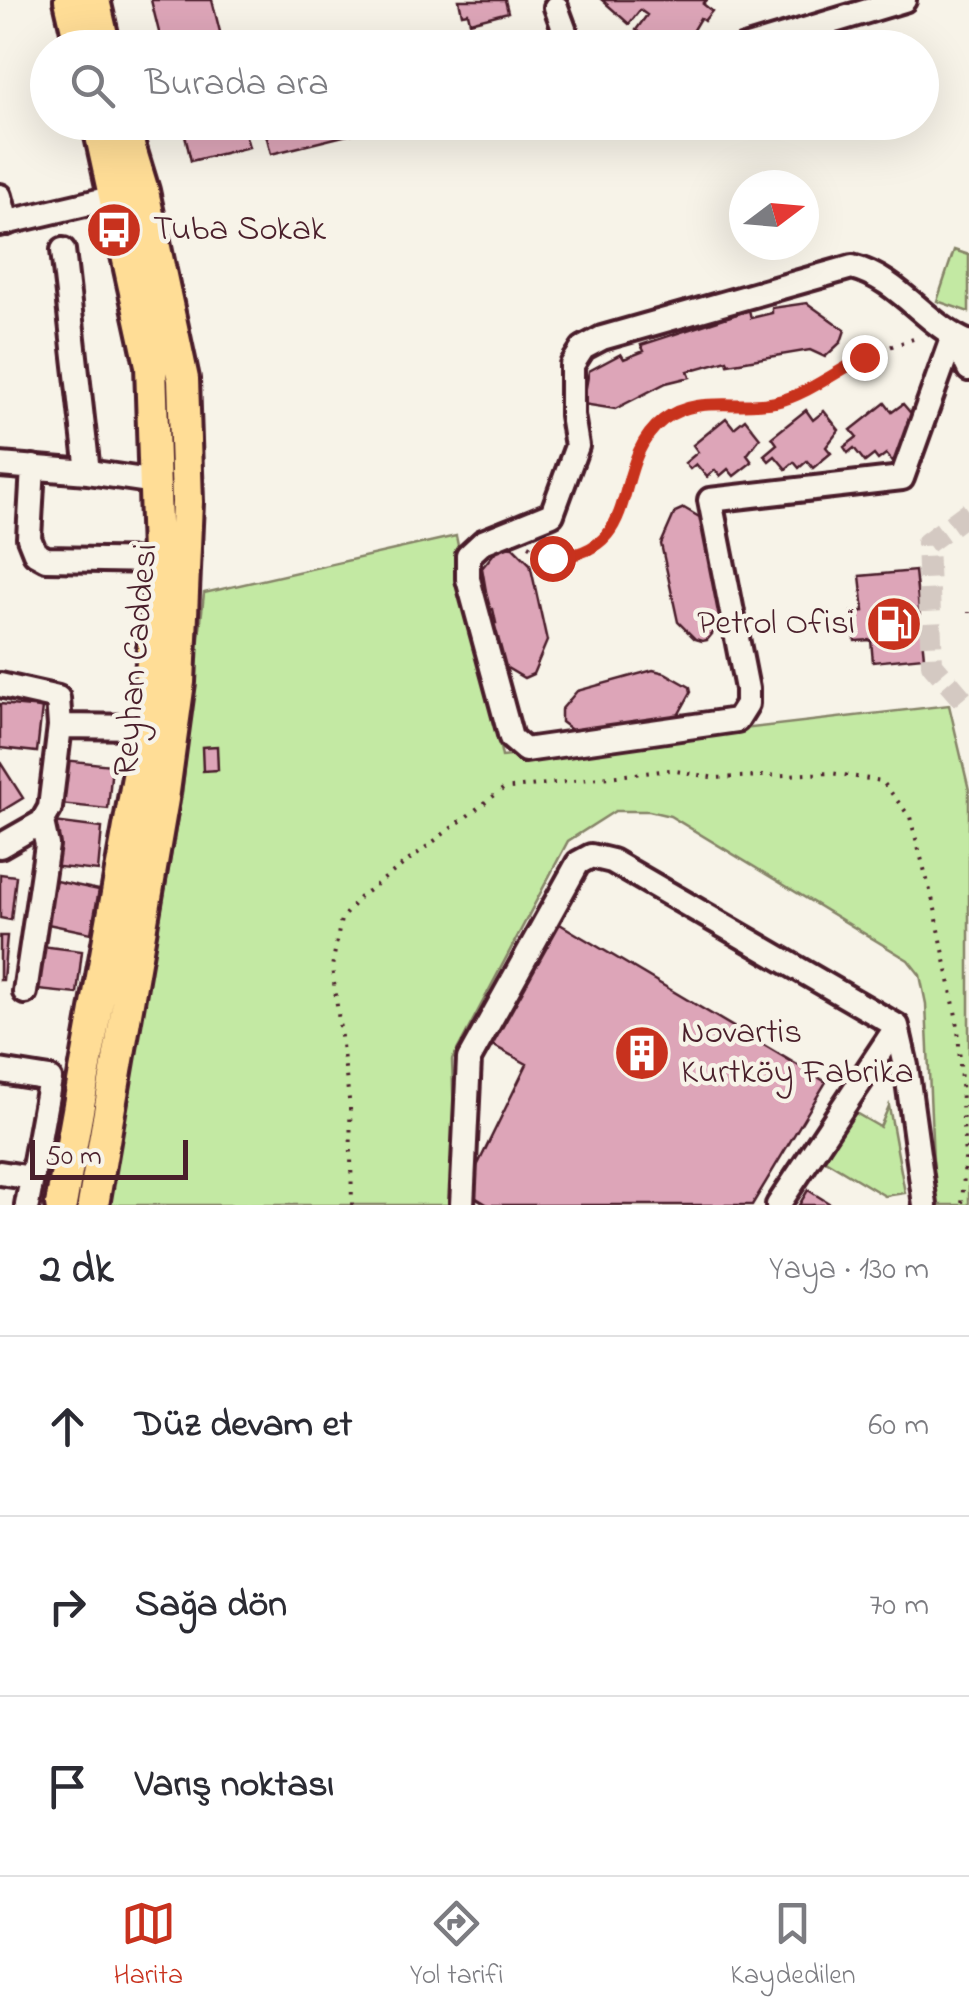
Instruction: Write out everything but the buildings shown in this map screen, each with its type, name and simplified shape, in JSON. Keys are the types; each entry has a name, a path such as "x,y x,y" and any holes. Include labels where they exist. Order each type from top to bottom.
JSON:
{"main road":[{"path":"70,0 77,30"},
{"path":"94,0 101,30"},
{"name":"Reyhan Caddesi","path":"92,1205 180,682 186,502 184,379 129,194 106,140"},
{"name":"Reyhan Caddesi","path":"61,1205 148,726 158,561 151,365 124,140"}],"street":[{"path":"804,30 904,0"},
{"path":"556,6 565,30"},
{"path":"0,196 3,223 129,194"},
{"path":"62,250 88,472"},
{"path":"955,336 902,478 710,500 747,689 747,704 737,720 525,750 511,738 468,580 468,556 483,542 552,514 577,446 572,365 582,348 602,338 852,267 883,278 955,336 969,369"},
{"path":"0,464 156,482"},
{"path":"33,467 29,538 35,553 46,559 158,561"},
{"path":"0,685 58,698 60,726 50,808 42,822 0,846"},
{"path":"60,726 148,726"},
{"path":"25,992 47,845 42,822"},
{"path":"462,1205 468,1059 578,863 591,856 612,861 896,1026 906,1066 925,1205"},
{"path":"778,1205 896,1026"},
{"path":"0,1070 50,1079 27,1205"},
{"path":"0,1173 32,1178"}],"path":[{"path":"508,532 552,558 593,550 606,539 612,527 647,436 665,418 699,405 778,402 799,395 864,357 955,336"},
{"path":"352,1205 350,1107 332,967 340,920 360,897 503,789 670,770 716,778 831,773 882,781 910,818 935,910 958,1026 965,1159 962,1205"}],"green space":[{"path":"954,250 969,255 969,312 937,301"},
{"path":"456,536 502,757 949,705 969,790 969,1205 935,1205 926,1004 920,975 908,960 670,816 649,811 615,811 568,841 452,1060 457,1205 109,1205 182,794 204,593"},
{"path":"889,1106 905,1193 885,1196 825,1160 852,1111 880,1127"}],"tunnel":[{"path":"969,512 927,543 932,664 969,707"}],"place":[{"name":"Tuba Sokak","path":"114,230"},
{"name":"Petrol Ofisi","path":"894,624"},
{"name":"Novartis Kurtköy Fabrika","path":"642,1053"}],"route":[{"path":"552,558 593,550 606,539 629,487 636,458 647,436 665,418 716,402 731,406 778,402 799,395 864,357"}]}
